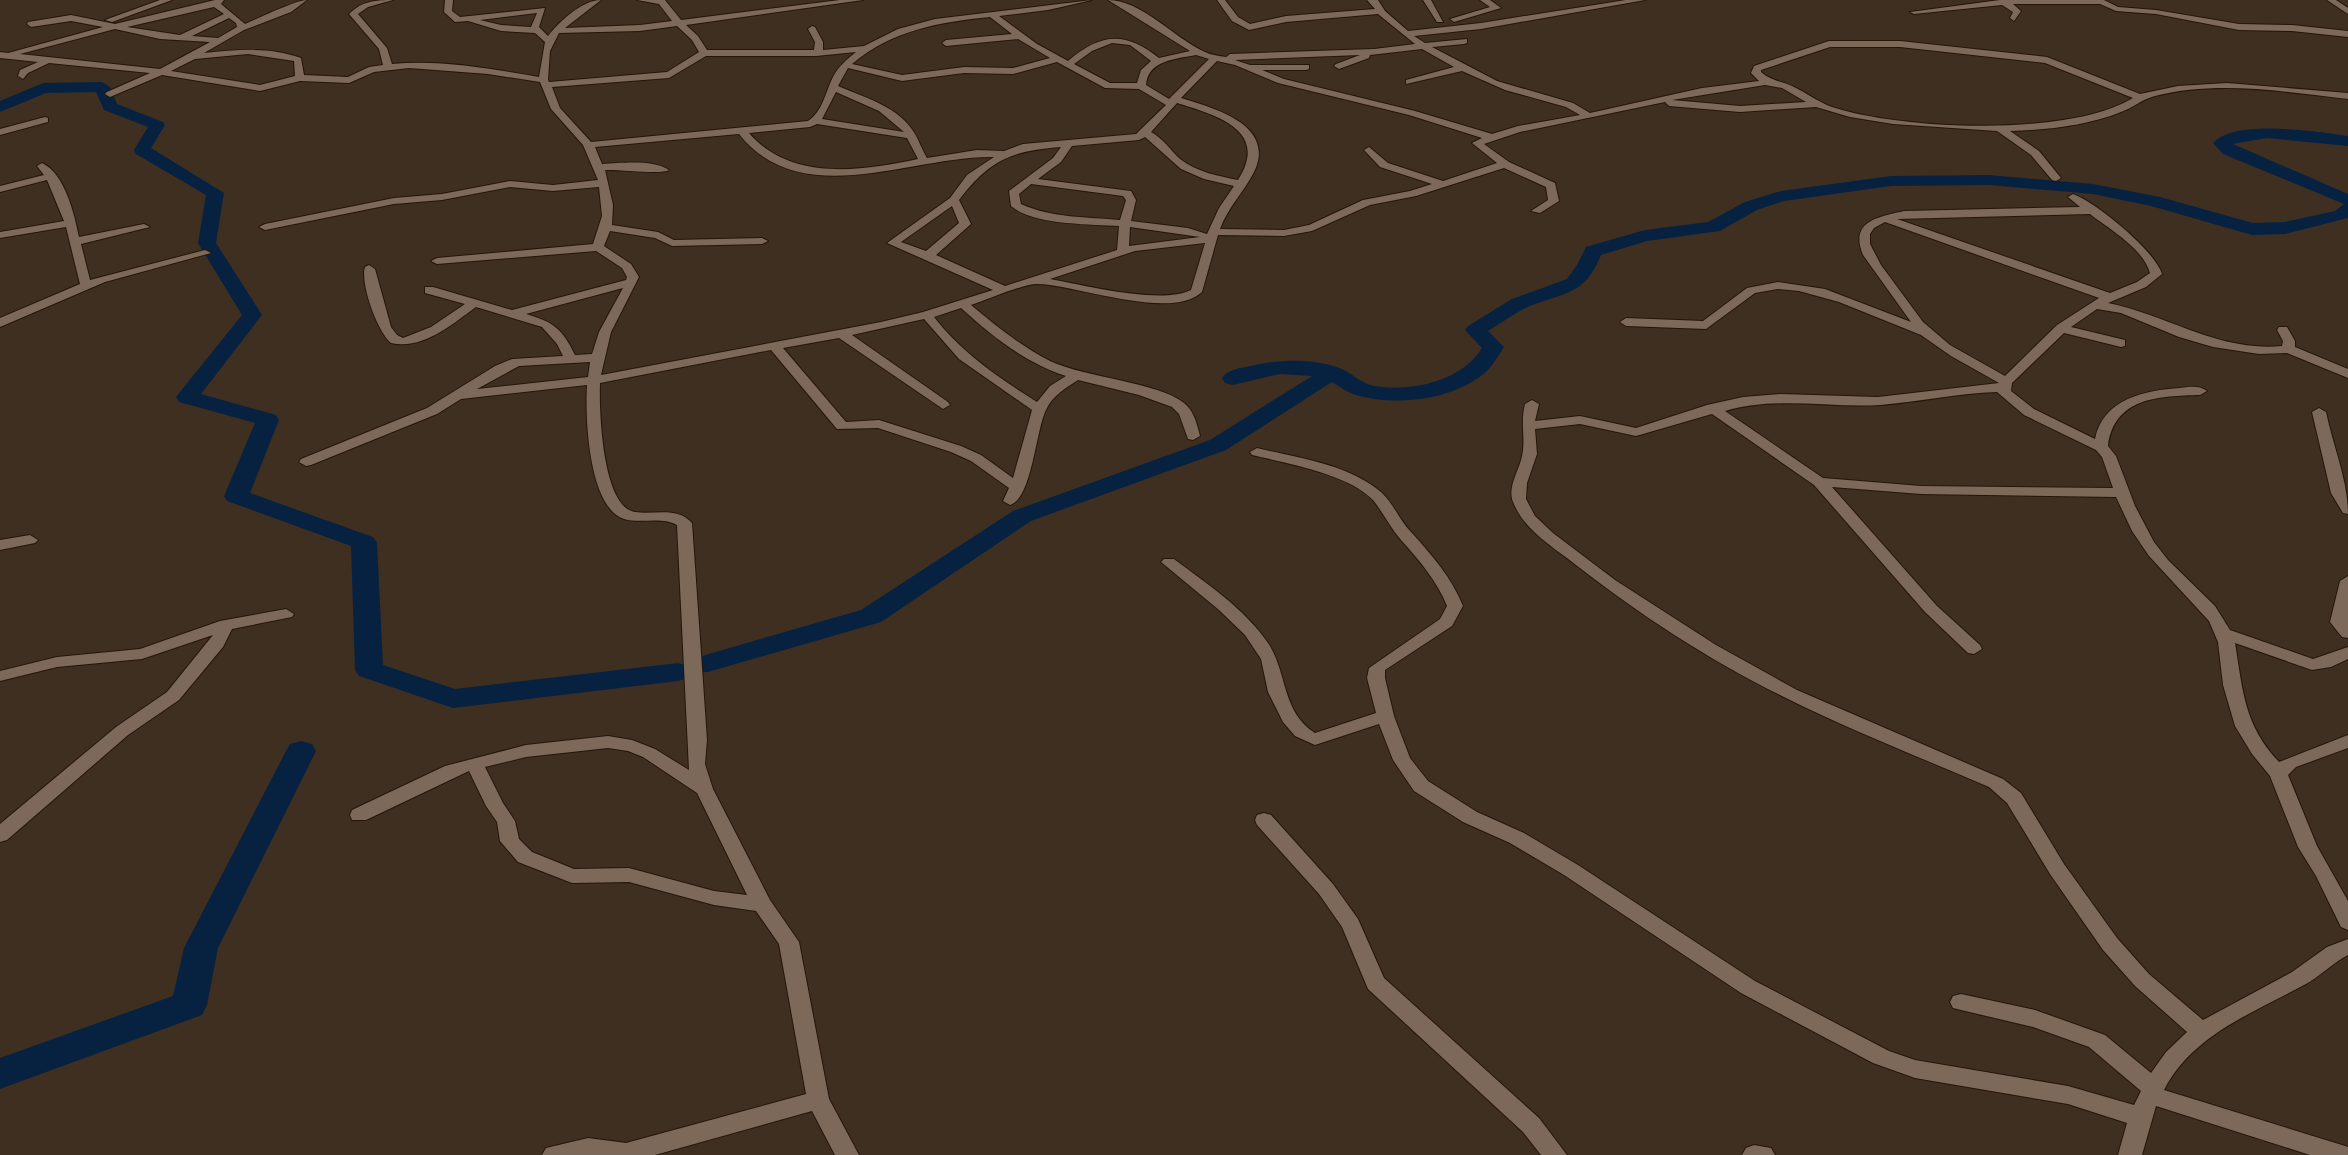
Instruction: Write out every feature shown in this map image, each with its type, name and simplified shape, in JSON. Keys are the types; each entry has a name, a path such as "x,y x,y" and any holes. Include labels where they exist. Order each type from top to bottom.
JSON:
{"street":[{"path":"97,23 168,0"},
{"path":"110,94 163,72 217,40 288,10 303,0"},
{"path":"388,67 383,48 353,15 365,5 389,0"},
{"path":"449,0 448,12 453,18 469,19 542,10 536,30"},
{"path":"597,0 552,36 543,54 549,100 557,113 573,126 588,145 607,194 606,227 598,247"},
{"path":"641,0 662,2 666,11 699,40 704,53"},
{"path":"469,19 500,28 536,30 552,36 680,24 859,0"},
{"path":"816,121 845,65 893,33 925,22 1088,0"},
{"path":"1112,0 1163,28 1196,52 1250,67 1280,81 1399,110 1490,137"},
{"path":"1221,0 1235,19 1249,27 1286,19 1379,11"},
{"path":"1344,15 1353,0"},
{"path":"1371,0 1374,0 1379,11 1422,47 1503,86 1578,108 1585,112 1585,117"},
{"path":"1427,0 1436,20 1472,16 1497,8 1484,0"},
{"path":"1406,34 1482,26 1641,0"},
{"path":"2331,0 2348,12"},
{"path":"1914,12 1968,2 2098,1 2116,9 2156,12 2239,27 2292,28 2348,34"},
{"path":"3,55 55,39 218,2 242,25 241,28"},
{"path":"2004,2 2017,11 2014,18"},
{"path":"180,38 230,14"},
{"path":"992,15 1018,36 1108,86 1143,87 1221,115 1247,133 1253,142 1254,156 1212,236 1201,281 1191,297 1159,299 1039,280"},
{"path":"55,39 34,32 71,18 109,28 217,40"},
{"path":"1396,24 1409,23"},
{"path":"812,29 819,41 818,52"},
{"path":"946,43 1018,36"},
{"path":"1069,64 1087,48 1114,41 1132,43 1157,61"},
{"path":"1004,290 893,243 954,200 971,177 1005,154 1023,147 1132,139 1145,133 1175,98 1220,57 1374,52 1464,41"},
{"path":"1765,82 1756,73 1758,68 1829,44 1876,42 2047,60 2138,97"},
{"path":"3,55 163,72 260,88 300,78 349,80 372,69 388,67 447,67 526,76 545,82 669,75 704,53 818,52 867,48"},
{"path":"193,56 214,57 247,51 290,57 298,60 300,78"},
{"path":"1143,87 1144,70 1157,61 1196,52"},
{"path":"1339,65 1374,52"},
{"path":"845,65 902,78 964,70 1007,72 1057,59"},
{"path":"23,76 25,71 46,61"},
{"path":"1250,67 1306,67"},
{"path":"1409,82 1463,68"},
{"path":"1536,211 1555,201 1551,185 1505,164 1477,145 1490,137 1539,124 1765,82 1790,86 1816,104 1854,115 1999,128 2063,122 2103,114 2127,106 2138,97 2164,91 2233,83 2348,96"},
{"path":"1143,87 1175,98"},
{"path":"834,88 896,118 911,136 915,149 925,162"},
{"path":"1649,102 1741,109 1816,104"},
{"path":"1578,108 1626,109"},
{"path":"0,132 45,120"},
{"path":"588,145 742,131 816,121 911,136"},
{"path":"1999,128 2035,153 2056,178"},
{"path":"742,131 762,153 804,170 824,174 860,174 971,153 1005,154"},
{"path":"1145,133 1163,142 1174,159 1193,171 1241,184"},
{"path":"1070,142 1057,160 1013,193 1016,206 1057,217 1183,230 1212,236"},
{"path":"1369,150 1384,165 1443,184"},
{"path":"459,395 585,381 842,334 927,315 1123,251 1212,236 1312,229 1367,202 1405,195 1505,164"},
{"path":"43,166 51,176 71,223 81,275 86,285"},
{"path":"597,167 629,166 664,170"},
{"path":"0,189 51,176"},
{"path":"1029,181 1127,193 1131,200 1125,223 1123,251"},
{"path":"265,227 394,201 442,197 510,184 553,188 603,183"},
{"path":"1528,426 1580,420 1636,432 1743,401 1780,398 1878,401 2005,384 2042,344 2061,328 2094,305 2150,280 2157,270 2143,252 2073,197"},
{"path":"928,256 965,224 954,200"},
{"path":"1924,332 1908,306 1865,252 1864,241 1873,223 1883,218 1992,211 2091,210"},
{"path":"1883,218 2109,298"},
{"path":"0,235 71,223"},
{"path":"74,242 144,227"},
{"path":"606,227 659,235 672,243 762,241"},
{"path":"437,261 598,247 631,271 632,282 610,320 599,358 585,381"},
{"path":"0,323 86,285 125,272 205,253"},
{"path":"369,269 381,315 396,340 418,339 473,304"},
{"path":"511,314 632,282"},
{"path":"1626,323 1706,325 1741,296 1759,288 1774,287 1843,298 1924,332 2005,384 2011,399 2029,412 2101,447 2109,456 2152,551 2211,609 2224,633 2229,649 2228,668 2242,726 2253,746 2278,773 2308,847 2325,874 2348,922"},
{"path":"429,290 546,324 563,343 570,358"},
{"path":"962,303 1021,351 1076,375 1175,403 1189,419 1193,436"},
{"path":"2094,305 2130,311 2181,334 2213,343 2266,350 2288,349 2348,374"},
{"path":"927,315 957,351 1039,409"},
{"path":"2061,328 2121,343"},
{"path":"2283,330 2289,341 2288,349"},
{"path":"842,334 943,405"},
{"path":"775,347 842,426 879,424 956,449 976,457 1017,487"},
{"path":"306,462 399,426 517,362 599,358"},
{"path":"547,359 585,381 594,409 601,471 620,511 628,515 675,516 684,523 698,740 696,764 704,789 762,905 789,942 818,1100 847,1155"},
{"path":"1010,500 1017,487 1039,409 1055,389 1076,375"},
{"path":"2101,447 2108,420 2121,409 2144,397 2200,391"},
{"path":"1532,404 1528,426 1530,454 1520,483 1519,499 1529,518 1548,536 1609,583 1722,656 1791,694 1996,783 2014,799 2057,869 2110,944 2142,980 2201,1031"},
{"path":"1712,408 1819,482 1931,608 1974,649"},
{"path":"2319,412 2332,461 2333,479 2341,501 2348,510"},
{"path":"1257,452 1311,465 1350,479 1378,497 1393,522 1425,557 1450,593 1455,606 1446,622 1377,668 1376,678 1385,716 1402,760 1422,786 1440,800 1517,838 1571,870 1748,987 1881,1057 1915,1069 2068,1095 2140,1117"},
{"path":"1819,482 1921,490 2124,494"},
{"path":"0,545 30,540"},
{"path":"1169,562 1256,637 1270,661 1274,687 1281,704 1301,732 1308,737 1315,738 1385,716"},
{"path":"2348,581 2339,622 2348,633"},
{"path":"0,676 57,662 142,654 226,625 286,614"},
{"path":"0,835 122,731 173,696 216,643 226,625"},
{"path":"2224,633 2312,665 2325,663 2348,652"},
{"path":"359,814 451,770 474,763 526,751 608,741 649,753 704,789"},
{"path":"2278,773 2290,763 2348,741"},
{"path":"474,763 495,806 506,821 510,841 524,857 572,876 629,875 714,898 762,905"},
{"path":"1264,820 1326,889 1351,924 1375,983 1531,1125 1555,1155"},
{"path":"2130,1155 2140,1117 2151,1091 2179,1050 2201,1031 2302,977 2340,949 2348,947"},
{"path":"1961,1002 2046,1022 2097,1041 2151,1091 2342,1155"},
{"path":"554,1155 587,1151 626,1153 818,1100"},
{"path":"1754,1155 1763,1155"}],"waterway":[{"path":"0,107 43,88 102,87 110,107 157,125 142,150 215,193 207,243 252,315 187,397 268,420 236,496 364,542 369,670 453,699 678,672"},
{"path":"2348,141 2267,133 2251,134 2221,143 2229,150 2348,200"},
{"path":"1233,378 1268,369 1305,368 1329,372 1362,390 1375,393 1406,393 1438,387 1466,375 1488,356 1493,347 1475,330 1519,303 1574,283 1581,276 1593,251 1645,236 1713,227 1751,206 1781,196 1891,181 1989,180 2093,189 2154,201 2252,229 2285,228 2341,215 2348,209"},
{"path":"698,666 871,616 1022,516 1218,445 1331,373"},
{"path":"0,1074 189,1005 201,948 301,751"}]}
